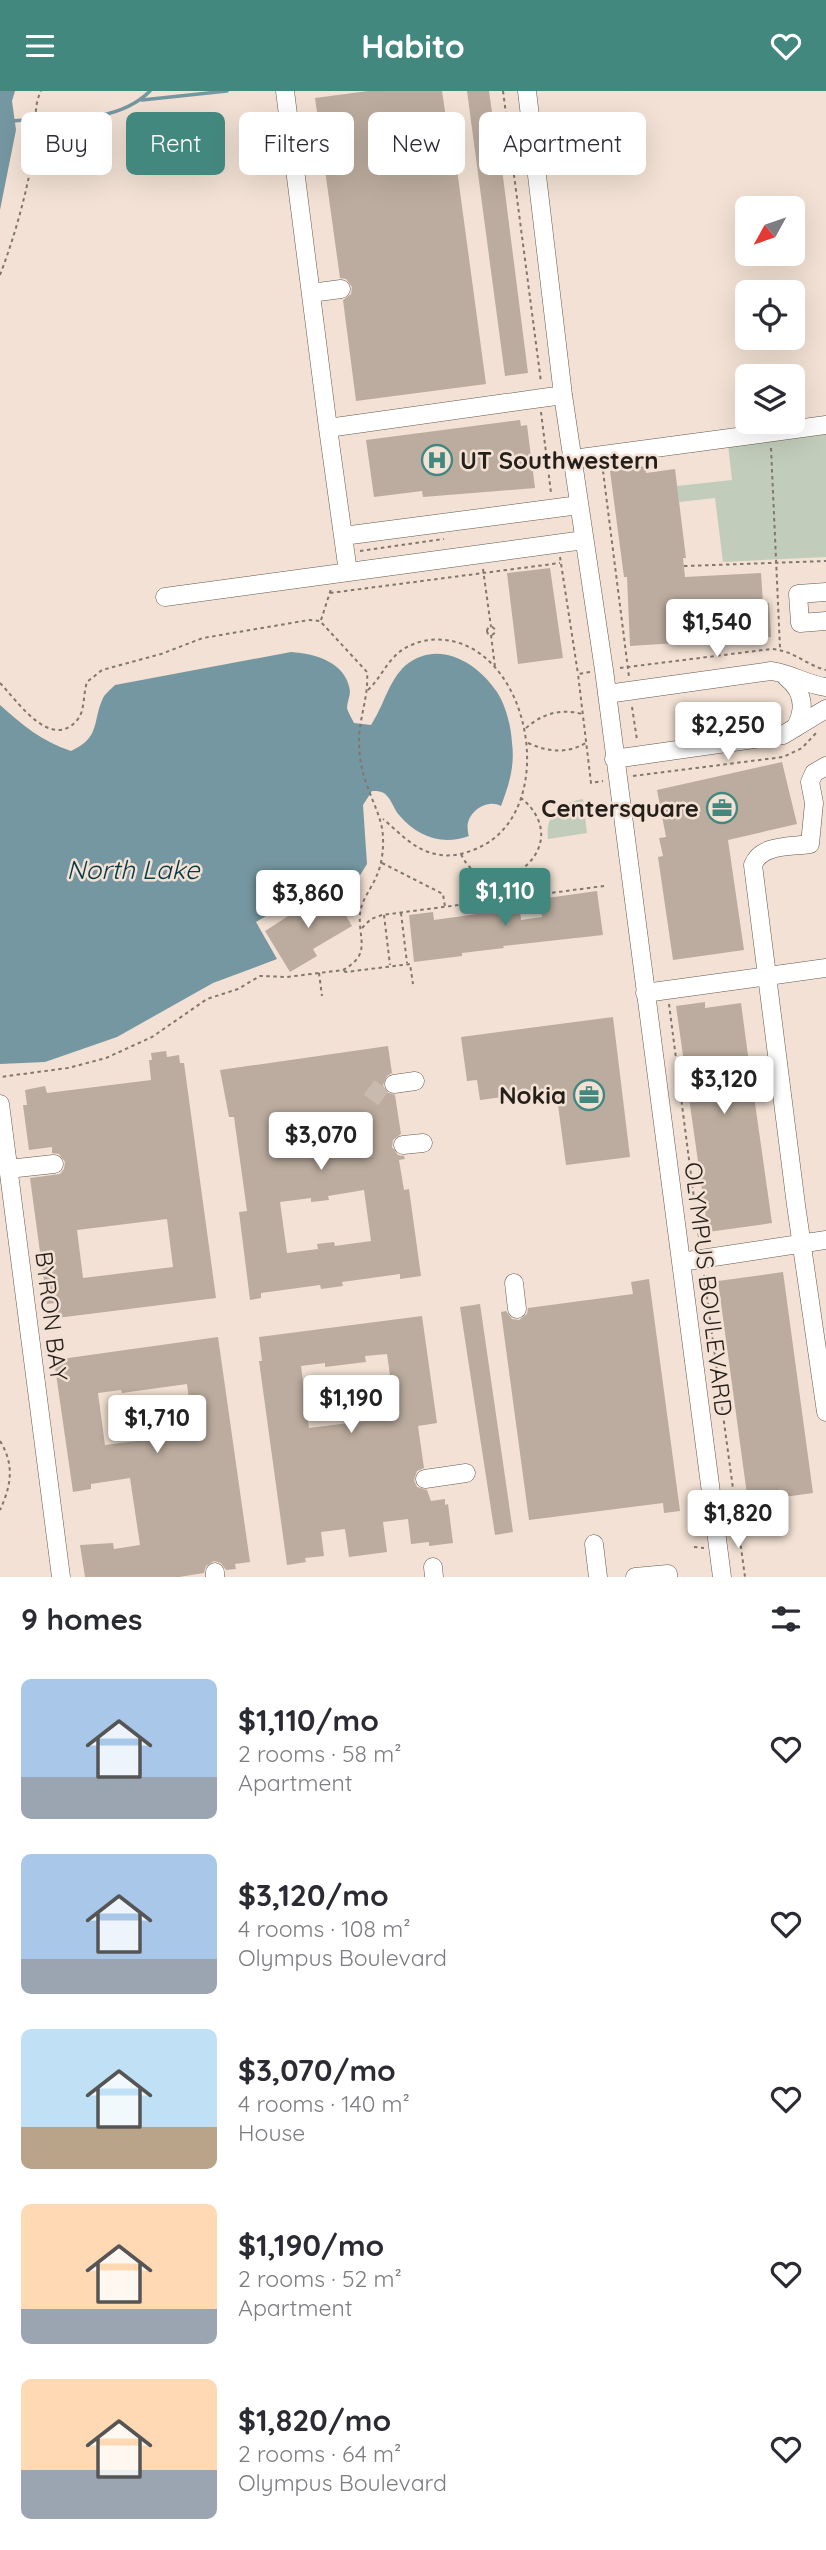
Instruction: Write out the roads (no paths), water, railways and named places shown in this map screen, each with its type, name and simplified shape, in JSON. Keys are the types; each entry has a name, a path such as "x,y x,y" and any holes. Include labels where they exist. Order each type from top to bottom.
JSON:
{"street":[{"path":"285,91 288,112"},
{"name":"OLYMPUS BOULEVARD","path":"527,91 563,395 607,694 722,1577"},
{"path":"296,175 328,428 353,543 353,576"},
{"path":"311,293 341,289"},
{"path":"328,428 563,395"},
{"path":"573,459 826,425"},
{"path":"353,543 579,505"},
{"path":"164,597 353,576 584,540"},
{"path":"826,592 798,594 800,622 826,621"},
{"path":"607,694 771,671 826,687"},
{"path":"780,672 800,691 803,702 802,716 795,728"},
{"path":"614,758 783,735 826,709"},
{"path":"826,765 814,772 810,782 818,842 763,851 753,865 826,1412"},
{"path":"645,993 826,968"},
{"path":"394,1084 415,1081"},
{"name":"BYRON BAY","path":"0,1104 61,1577"},
{"path":"403,1145 423,1143"},
{"path":"8,1169 54,1164"},
{"path":"681,1262 826,1240"},
{"path":"514,1283 517,1309"},
{"path":"425,1479 466,1473"},
{"path":"594,1543 598,1577"},
{"path":"635,1577 668,1574 668,1577"}],"water":[{"path":"0,91 15,91 12,101 16,130 0,210"},
{"name":"North Lake","path":"291,652 320,658 336,666 347,681 350,691 347,708 354,723 371,725 395,678 406,665 418,657 444,654 468,663 479,671 497,692 510,730 512,768 501,806 486,805 473,813 468,824 469,836 439,839 414,829 399,815 385,794 372,791 363,805 367,864 357,880 348,904 332,877 256,922 277,959 213,983 117,1037 45,1062 0,1064 0,705 33,732 71,751 81,746 91,734 103,698 115,685"}],"waterway":[{"path":"12,121 103,115 136,102 150,91"},
{"path":"142,100 227,91"}],"tunnel":[{"path":"371,1100 382,1085 394,1084"}],"place":[{"name":"UT Southwestern","path":"437,460"},
{"name":"Centersquare","path":"722,808"},
{"name":"Nokia","path":"589,1095"}]}
